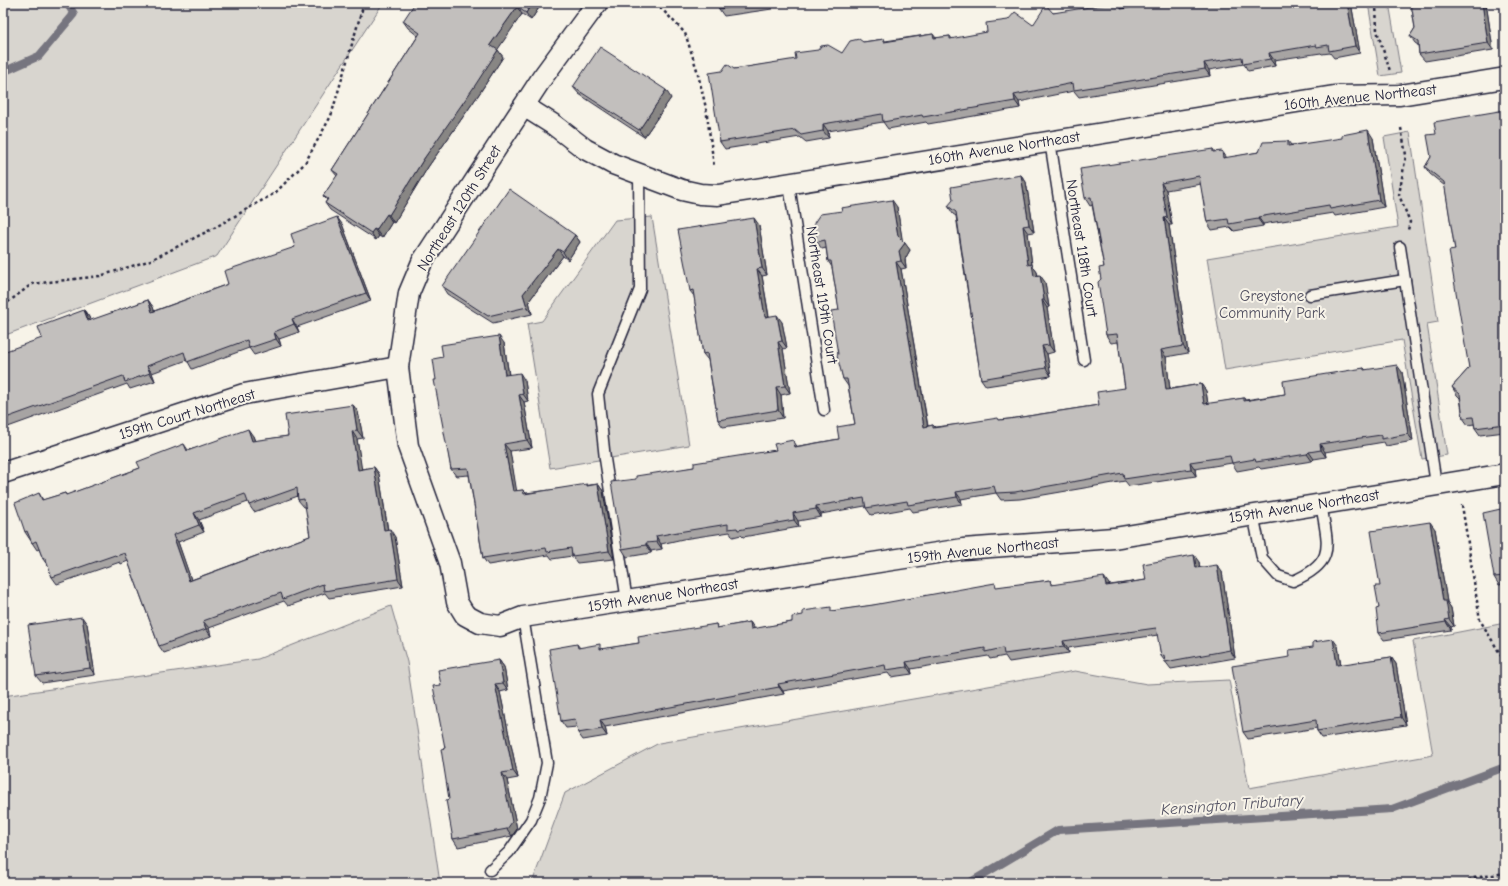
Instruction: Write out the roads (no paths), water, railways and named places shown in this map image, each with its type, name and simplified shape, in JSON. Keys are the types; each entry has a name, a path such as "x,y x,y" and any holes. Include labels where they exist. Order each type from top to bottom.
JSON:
{"street":[{"name":"Northeast 120th Street","path":"465,615 457,602 450,564 408,446 398,367 409,293 422,262 524,106 597,3"},
{"name":"160th Avenue Northeast","path":"524,106 554,125 585,149 613,164 682,190 700,194 718,195 790,185 898,165 1334,96 1400,95 1505,78"},
{"name":"159th Court Northeast","path":"3,473 244,394 398,367"},
{"name":"159th Avenue Northeast","path":"465,615 480,623 500,626 523,617 963,549 1114,538 1436,484 1505,474"}],"lane":[{"name":"Northeast 118th Court","path":"1050,141 1084,360"},
{"path":"627,601 605,458 598,394 640,289 639,173"},
{"name":"Northeast 119th Court","path":"790,185 824,410"},
{"path":"1400,247 1436,484"},
{"path":"1310,295 1404,280"},
{"path":"1253,514 1262,558 1278,576 1293,581 1310,574 1323,562 1327,545 1321,503"},
{"path":"490,870 509,852 531,820 540,798 547,763 523,617"}],"waterway":[{"path":"3,72 39,56 74,14 67,3"},
{"name":"Kensington Tributary","path":"969,883 1058,830 1392,809 1505,767"}],"park label":[{"name":"Greystone Community Park","path":"1272,304"}]}
